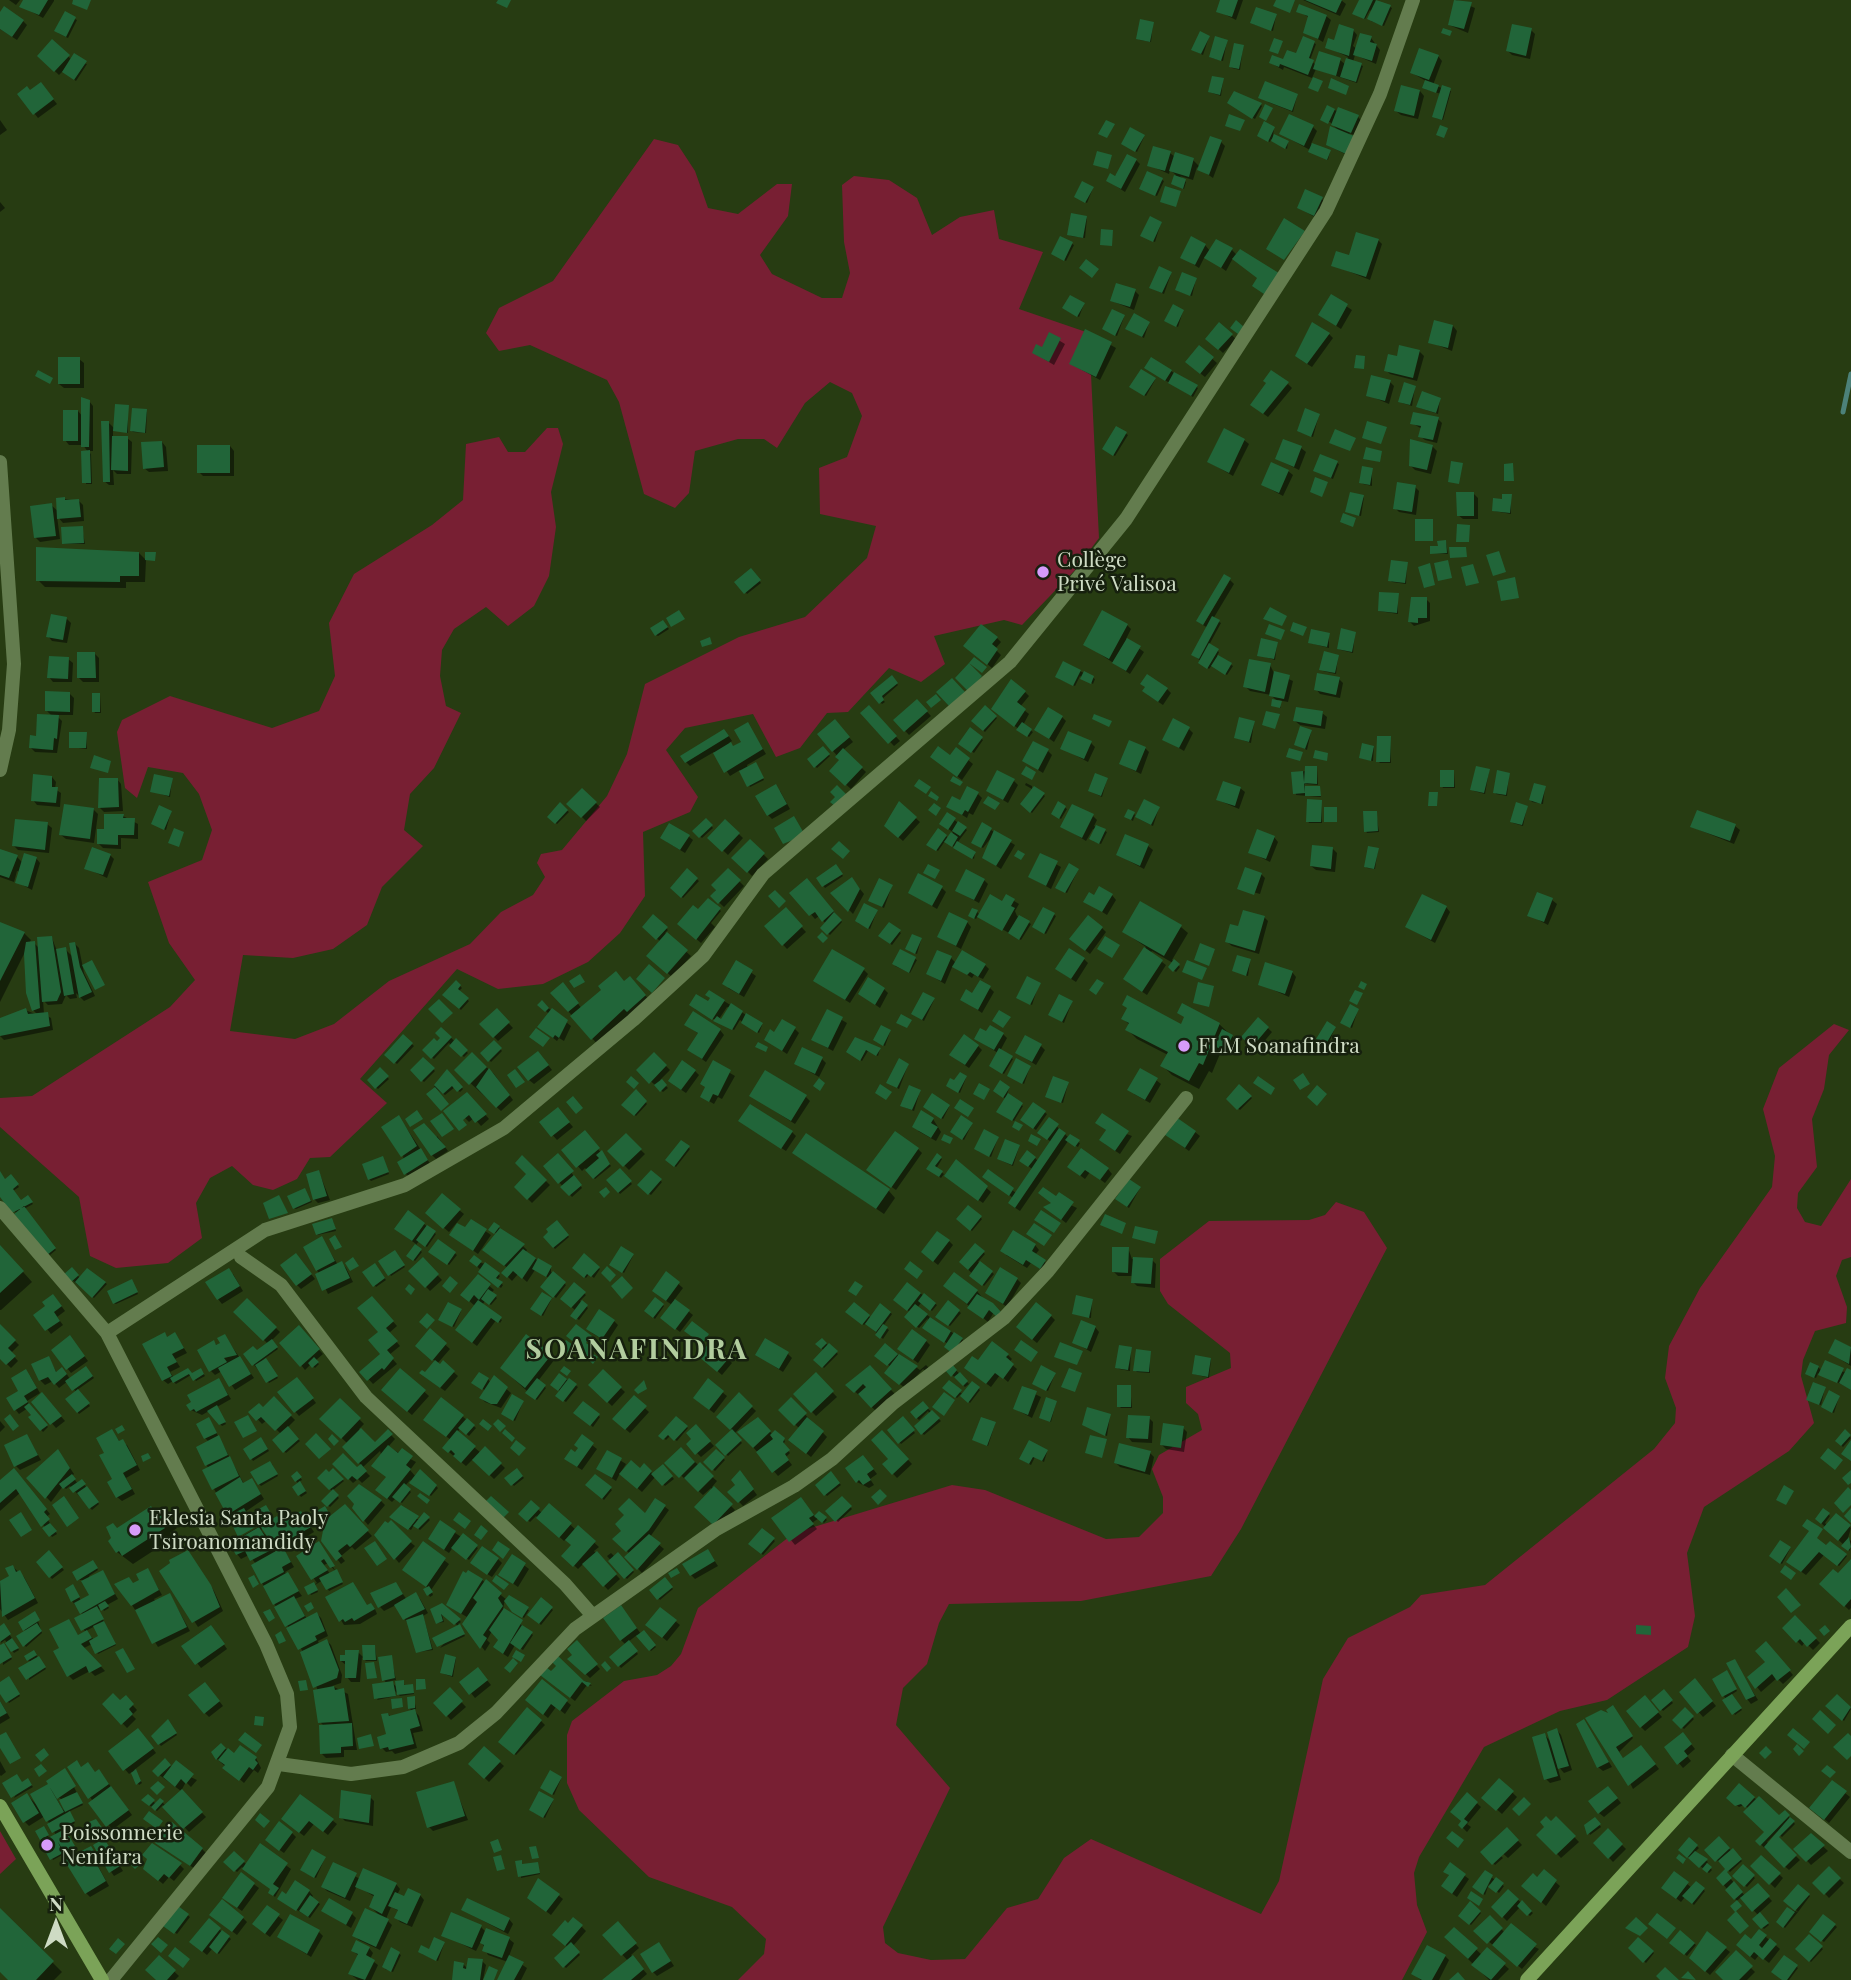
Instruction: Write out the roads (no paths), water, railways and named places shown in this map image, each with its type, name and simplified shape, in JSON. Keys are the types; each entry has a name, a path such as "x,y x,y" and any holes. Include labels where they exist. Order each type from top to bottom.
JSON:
{"street":[{"path":"107,1333 265,1230 405,1185 504,1128 633,1020 703,956 763,874 1010,662 1126,519 1326,211 1380,94 1413,0"},
{"path":"0,462 4,593 13,664 9,730 0,770"},
{"path":"279,1764 351,1774 403,1767 458,1744 496,1713 575,1629 715,1530 794,1486 832,1459 892,1404 1004,1318 1048,1271 1186,1098"},
{"path":"0,1208 107,1333 266,1644 287,1694 290,1727 279,1764 268,1787 111,1980"},
{"path":"241,1257 281,1285 366,1397 565,1584 593,1616"},
{"path":"1527,1980 1851,1626"},
{"path":"1732,1755 1851,1852"},
{"path":"0,1806 102,1980"}],"waterway":[{"path":"1843,412 1851,374"}],"place":[{"name":"Collège Privé Valisoa","path":"1043,572"},
{"name":"FLM Soanafindra","path":"1184,1046"},
{"name":"Eklesia Santa Paoly Tsiroanomandidy","path":"135,1530"},
{"name":"Poissonnerie Nenifara","path":"47,1845"}],"district":[{"name":"SOANAFINDRA","path":"637,1350"}]}
